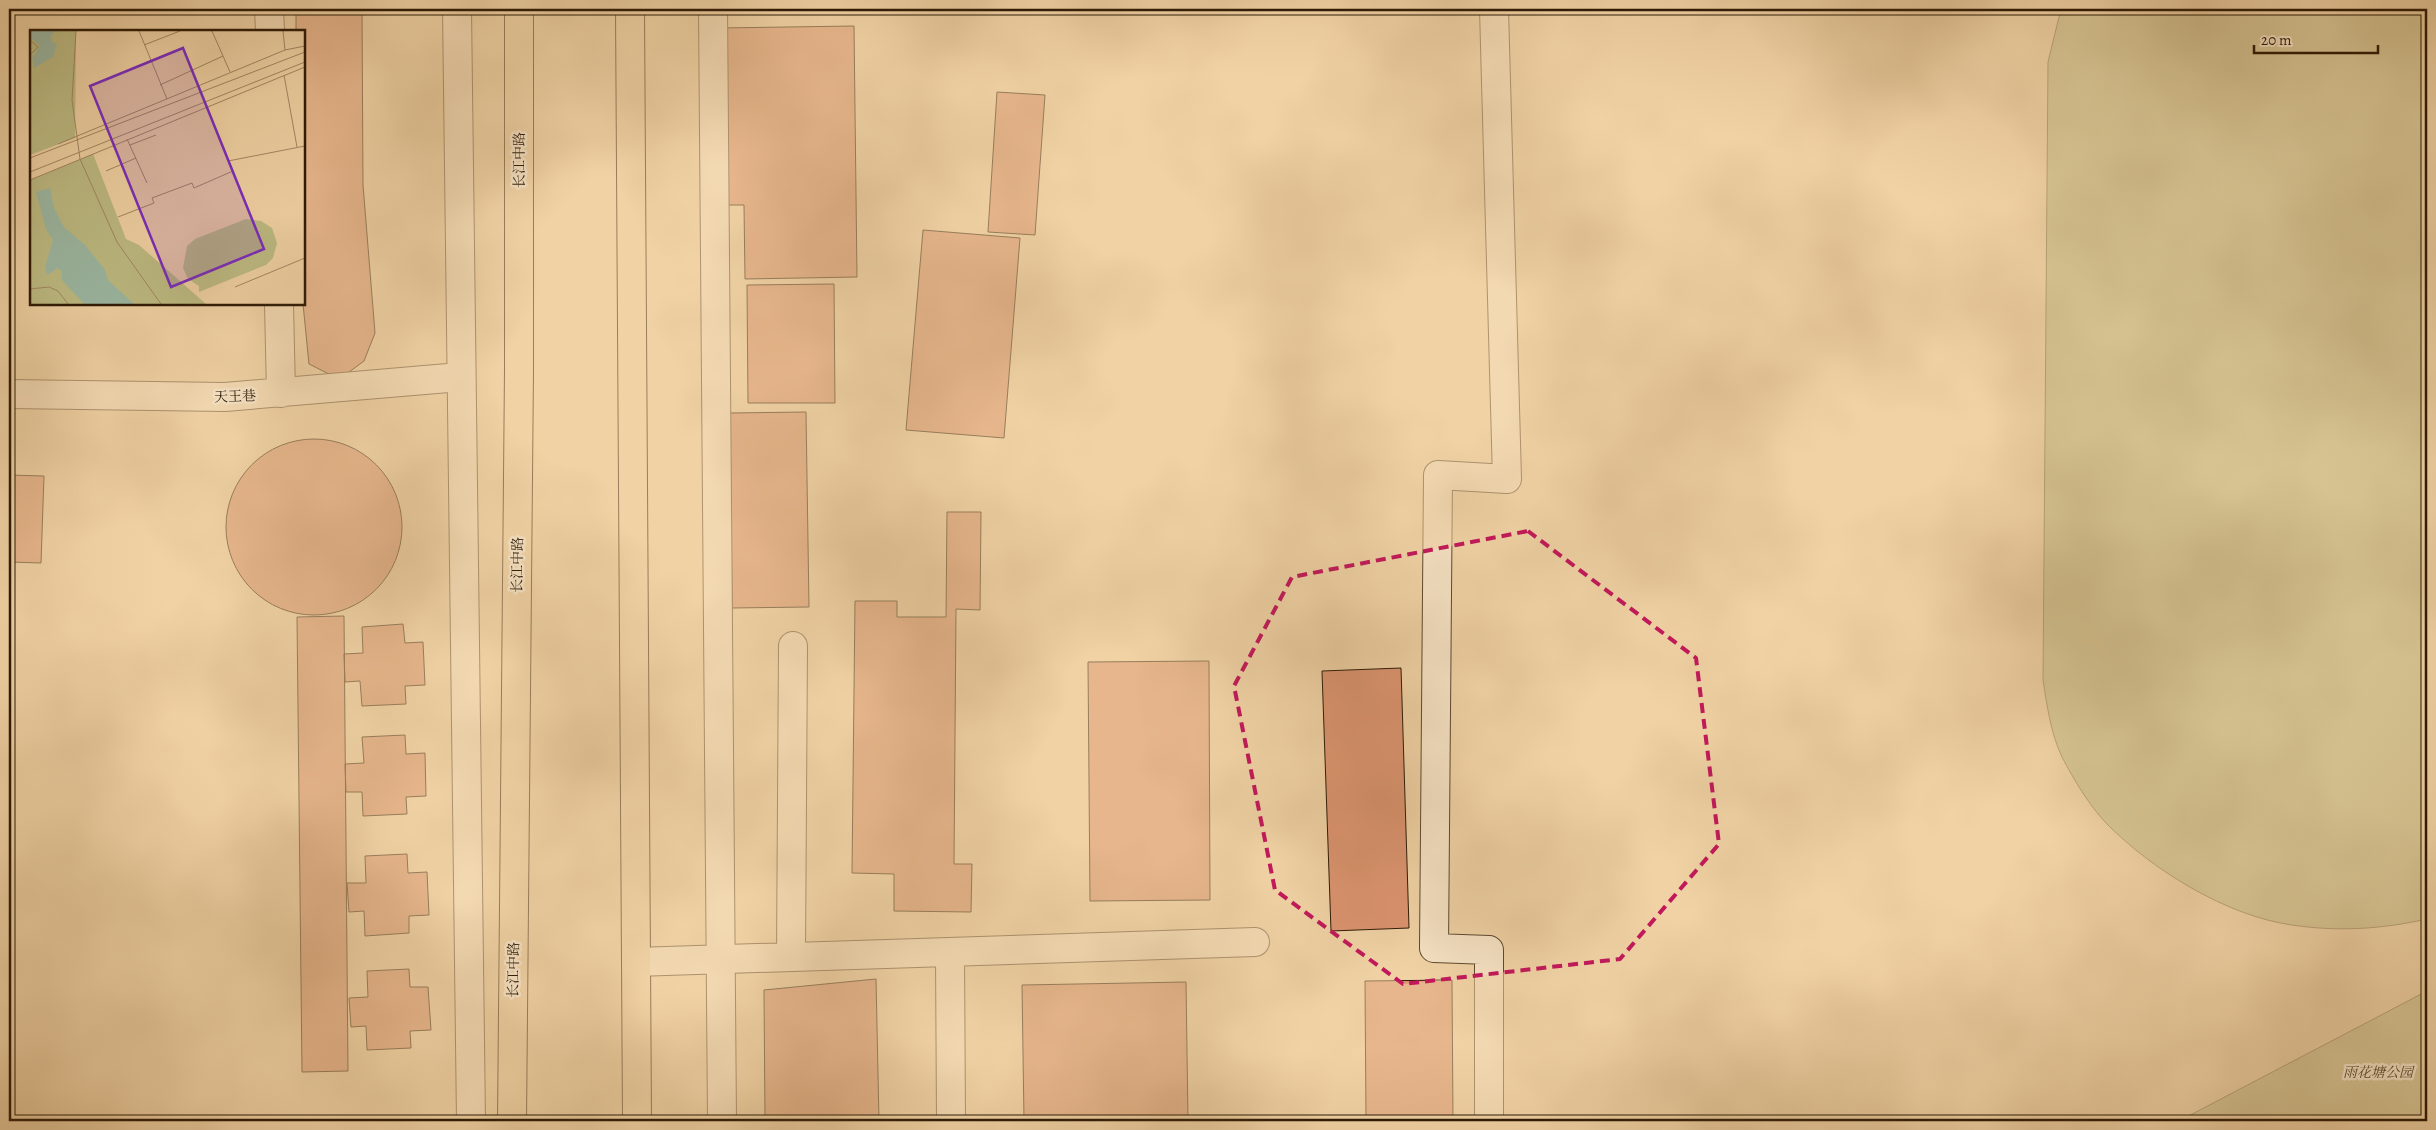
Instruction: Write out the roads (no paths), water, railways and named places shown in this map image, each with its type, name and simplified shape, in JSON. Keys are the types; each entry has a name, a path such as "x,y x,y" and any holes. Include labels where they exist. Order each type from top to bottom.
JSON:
{"highway":[{"name":"长江中路","path":"512,1121 519,370 519,9"},
{"path":"630,9 637,1121"}],"street":[{"path":"269,9 270,30"},
{"path":"456,9 471,1121"},
{"path":"713,9 722,1121"},
{"path":"1489,1121 1489,950 1434,948 1438,475 1507,479 1494,9"},
{"path":"278,305 281,393"},
{"name":"天王巷","path":"9,394 225,397 460,377"},
{"path":"791,956 793,646"},
{"path":"636,962 1255,942"},
{"path":"950,952 951,1121"}],"park label":[{"name":"雨花塘公园","path":"2378,1072"}]}
